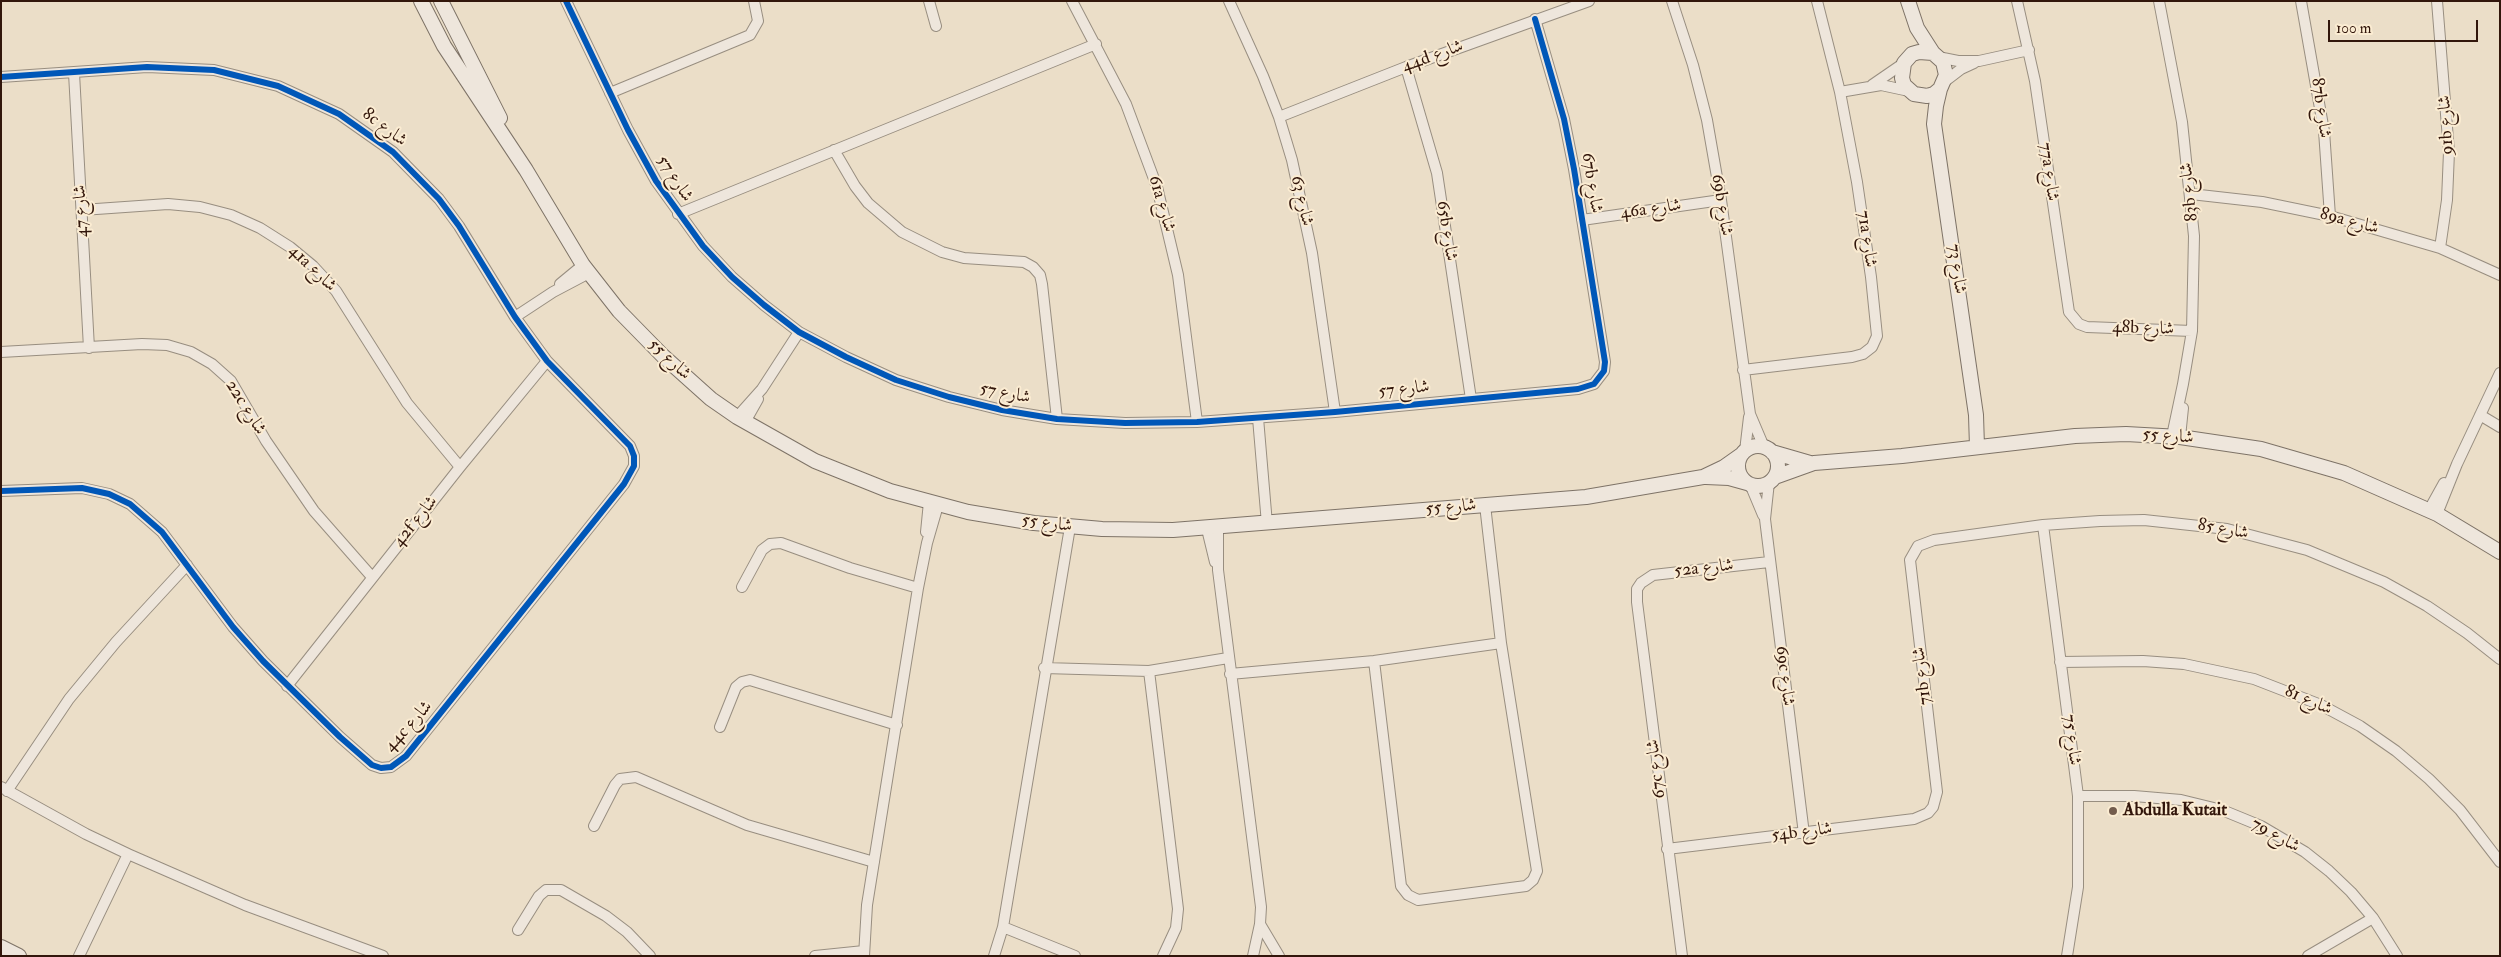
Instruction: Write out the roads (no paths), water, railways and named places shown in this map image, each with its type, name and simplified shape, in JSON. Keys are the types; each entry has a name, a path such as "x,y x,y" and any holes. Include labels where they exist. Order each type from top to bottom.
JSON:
{"street":[{"name":"شارع 55","path":"421,1 444,46 526,170 586,269 619,311 663,356 711,399 741,420 779,442 838,471 890,491 1001,518 1070,528 1138,530 1213,528 1586,497 1702,477 1729,478 1749,484"},
{"name":"شارع 55","path":"441,1 526,170"},
{"name":"شارع 57","path":"566,1 642,156 678,214 703,246 732,277 799,332 846,357 888,376 949,397 1002,410 1057,418 1125,423 1197,422 1258,418 1586,388 1594,384 1604,371 1604,354"},
{"path":"610,93 750,34 758,21 754,1"},
{"path":"929,1 936,26"},
{"name":"61a شارع","path":"1072,1 1096,44 1134,124 1157,187 1168,225 1182,301 1197,422"},
{"name":"شارع 63","path":"1229,1 1279,117 1306,224 1335,412"},
{"name":"44d شارع","path":"1279,117 1406,67 1589,1"},
{"name":"69b شارع","path":"1672,1 1700,92 1721,200 1750,414 1768,449"},
{"name":"71a شارع","path":"1743,370 1863,354 1872,347 1877,336 1865,230 1840,92 1817,1"},
{"path":"1908,1 1912,19 1912,40 1902,78 1914,93"},
{"name":"77a شارع","path":"2017,1 2029,50 2069,312 2079,324 2095,327"},
{"name":"83b شارع","path":"2158,1 2180,113 2191,194 2194,256 2192,331 2176,436"},
{"name":"87b شارع","path":"2301,1 2321,114 2330,216"},
{"name":"91b شارع","path":"2437,1 2449,152 2447,200 2440,248"},
{"name":"67b شارع","path":"1535,19 1564,119 1604,354"},
{"path":"1912,19 1945,68 1942,85"},
{"path":"678,214 1096,44"},
{"path":"1840,92 1871,85 1891,86 1914,93 1934,94 1961,69 1979,61 2029,50"},
{"path":"1871,85 1919,52 1958,61 1979,61"},
{"name":"8c شارع","path":"1,77 148,67 214,70 278,86 339,114 393,152 439,200 459,226 515,317 548,361 623,438"},
{"name":"65b شارع","path":"1406,67 1436,173 1471,399"},
{"name":"شارع 47","path":"74,73 89,348"},
{"name":"شارع 73","path":"1942,85 1934,124 1980,446"},
{"name":"شارع 73","path":"1914,93 1934,124"},
{"name":"شارع 57","path":"834,150 855,186 868,203 884,219 908,236 942,252 964,258 1024,262 1033,267 1040,275 1057,418"},
{"name":"89a شارع","path":"2191,194 2262,202 2330,216 2440,248 2500,275"},
{"name":"46a شارع","path":"1582,220 1721,200"},
{"name":"41a شارع","path":"82,210 168,204 200,207 231,215 260,228 290,247 313,266 336,291 406,403 460,467"},
{"path":"515,317 586,269"},
{"name":"48b شارع","path":"2095,327 2192,331"},
{"path":"741,420 799,332"},
{"name":"22c شارع","path":"1,352 142,344 167,345 191,352 212,364 231,382 271,448 314,511 372,576"},
{"name":"42f شارع","path":"287,686 372,576 548,361"},
{"path":"2433,512 2500,373"},
{"name":"69b شارع","path":"1743,453 1750,414"},
{"path":"2480,415 2500,427"},
{"path":"1258,418 1267,524"},
{"name":"شارع 55","path":"1772,480 1814,463 1902,456 2100,434 2176,436 2245,446 2303,460 2384,489 2433,512 2500,552"},
{"name":"44c شارع","path":"1,491 82,488 109,494 130,504 162,532 233,627 287,686 372,765 381,768 391,767 400,763 630,475 634,466 634,456 630,446 623,438"},
{"path":"1757,446 1768,449 1778,464 1772,480 1756,486 1749,484 1739,474 1738,461 1743,453 1757,446"},
{"name":"شارع 55","path":"1768,449 1814,463"},
{"name":"شارع 55","path":"1702,477 1724,468 1743,453"},
{"name":"69c شارع","path":"1772,480 1765,519 1804,834"},
{"name":"69c شارع","path":"1749,484 1765,519"},
{"path":"815,956 864,953 867,905 933,503"},
{"path":"1374,661 1401,886 1408,895 1418,900 1526,886 1533,880 1537,871 1500,642 1485,505"},
{"name":"شارع 85","path":"1918,546 1934,540 2043,525 2144,520 2210,527 2267,538 2346,565 2384,582 2427,606 2500,659"},
{"name":"شارع 75","path":"2043,525 2078,796 2078,887 2067,956"},
{"path":"994,956 1003,927 1044,668 1070,528"},
{"path":"1213,528 1260,907 1260,924 1253,956"},
{"path":"742,587 762,550 770,544 780,542 850,568 918,588"},
{"name":"71b شارع","path":"1918,546 1912,554 1910,568 1937,792 1933,807"},
{"name":"52a شارع","path":"1641,582 1661,574 1769,562"},
{"path":"187,566 116,642 69,698 4,789 86,834 128,854 245,905 383,956"},
{"name":"67c شارع","path":"1641,582 1637,589 1637,602 1682,956"},
{"path":"1230,674 1374,661 1500,642"},
{"path":"1044,668 1103,671 1149,670 1228,658"},
{"name":"شارع 81","path":"2060,662 2143,661 2192,665 2254,679 2322,705 2360,726 2389,746 2430,779 2460,810 2500,862"},
{"path":"1149,670 1178,908 1176,928 1163,956"},
{"path":"720,727 736,687 742,682 750,680 897,725"},
{"path":"594,826 620,779 636,777 747,825 874,862"},
{"name":"شارع 79","path":"2078,796 2160,797 2202,804 2242,818 2279,836 2305,852 2351,892 2372,918 2397,956"},
{"name":"54b شارع","path":"1667,849 1804,834 1914,819 1928,813 1933,807"},
{"path":"79,956 128,854"},
{"path":"518,930 539,896 546,890 561,890 606,916 627,932 650,956"},
{"path":"2308,956 2372,918"},
{"path":"1260,924 1279,956"},
{"path":"1003,927 1075,956"},
{"path":"1,947 18,956"}],"place":[{"name":"Abdulla Kutait","path":"2113,811"}]}
